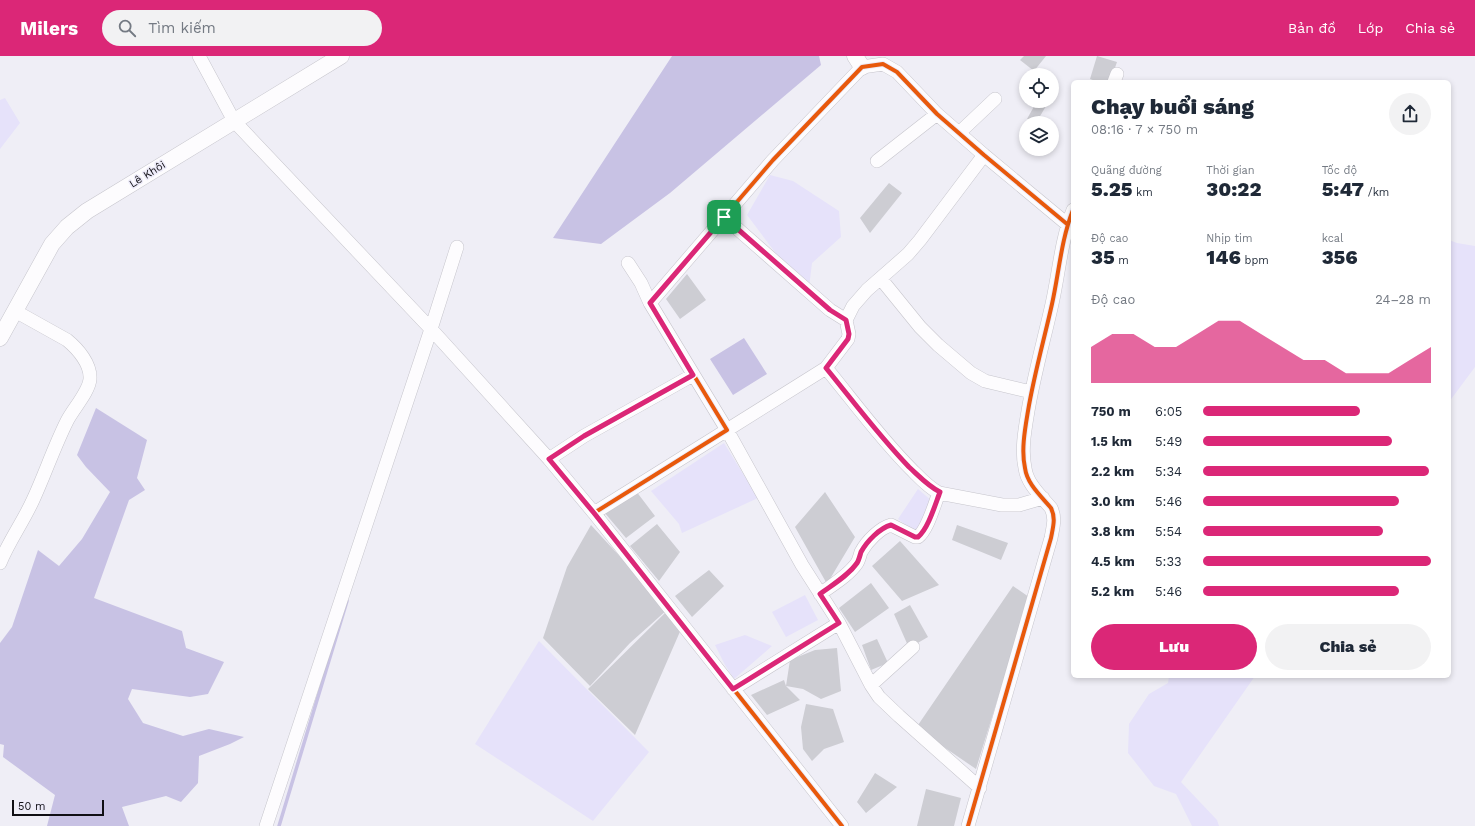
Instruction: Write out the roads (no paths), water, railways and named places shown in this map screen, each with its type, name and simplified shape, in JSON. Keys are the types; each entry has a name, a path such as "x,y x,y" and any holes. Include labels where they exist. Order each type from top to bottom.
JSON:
{"street":[{"path":"199,56 234,121 431,329 549,459 594,513 842,826"},
{"name":"Lê Khôi","path":"0,338 52,244 67,227 87,211 341,56"},
{"path":"650,303 858,61 883,64 892,69 911,86 937,114 1067,224"},
{"path":"959,133 995,99"},
{"path":"877,161 937,114"},
{"path":"594,513 826,368 848,339 849,334 846,320 853,306 867,290 908,254 929,229 984,155"},
{"path":"968,826 1051,538 1054,522 1054,513 1028,481 1024,467 1024,451 1031,392 1052,303 1067,224 1071,215"},
{"path":"724,217 830,310 846,320"},
{"path":"266,826 457,247"},
{"path":"628,263 641,283 650,303 727,430 792,548 839,623 871,685 879,697 980,788"},
{"path":"881,279 920,327 943,350 971,373 985,381 1031,392"},
{"path":"0,563 5,538 32,501 66,421 87,389 90,379 88,369 81,354 74,346 67,340 15,311"},
{"path":"826,368 878,433 929,486 940,492 1002,505 1019,505 1043,498"},
{"path":"549,459 584,436 693,375"},
{"path":"820,594 848,573 857,563 865,547 887,526 891,525 915,537 921,535 926,527 940,492"},
{"path":"733,689 839,623"},
{"path":"871,685 913,647"}],"waterway":[{"path":"279,826 347,601"}]}
